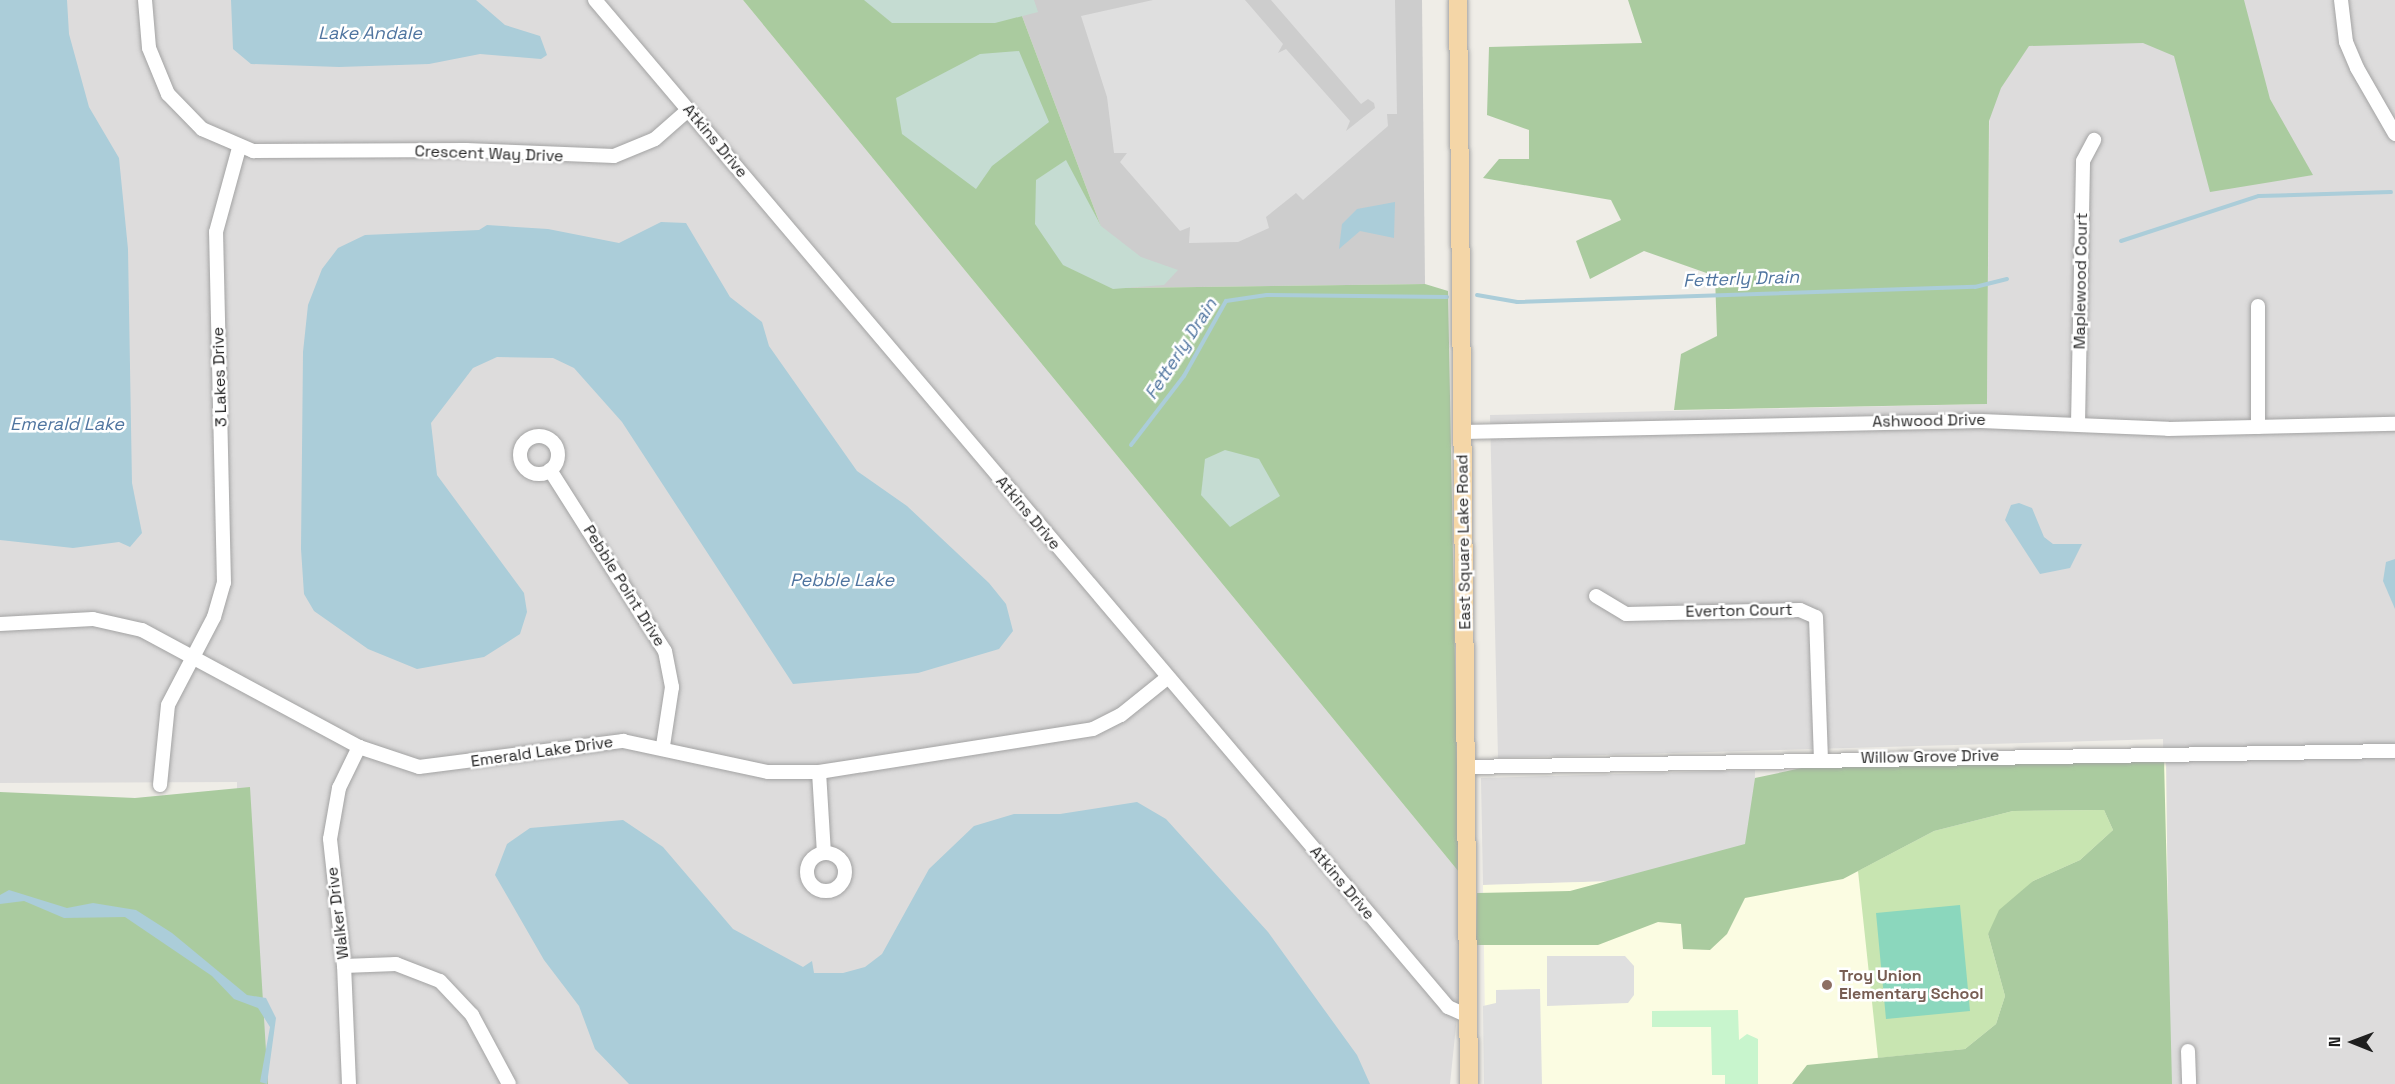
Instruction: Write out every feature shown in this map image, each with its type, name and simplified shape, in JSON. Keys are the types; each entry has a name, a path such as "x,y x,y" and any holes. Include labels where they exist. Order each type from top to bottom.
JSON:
{"main road":[{"name":"East Square Lake Road","path":"1458,0 1469,1084"}],"street":[{"path":"145,0 150,48 168,94 202,129 239,147"},
{"name":"Atkins Drive","path":"596,0 1167,678 1448,1006 1468,1016"},
{"path":"2341,0 2346,42 2357,68 2395,134"},
{"name":"Crescent Way Drive","path":"239,147 272,153 466,150 603,157 642,147 688,110"},
{"name":"Maplewood Court","path":"2078,424 2083,161 2094,140"},
{"name":"3 Lakes Drive","path":"160,785 163,725 192,657 219,607 225,583 216,232 239,147"},
{"path":"2258,306 2258,427"},
{"name":"Ashwood Drive","path":"1463,432 1981,421 2258,427 2395,424"},
{"name":"Pebble Point Drive","path":"550,471 665,651 672,687 663,746"},
{"name":"Everton Court","path":"1596,596 1626,614 1800,610 1816,617 1821,759"},
{"name":"Emerald Lake Drive","path":"0,624 109,620 142,630 359,747 419,767 596,742 663,746 768,772 819,772 1093,729 1121,716 1167,678"},
{"name":"Walker Drive","path":"349,1084 344,966 331,825 339,788 359,747"},
{"name":"Willow Grove Drive","path":"1466,767 1821,759 2395,751"},
{"path":"819,772 824,853"},
{"path":"344,966 396,964 440,981 472,1015 509,1084"},
{"path":"2188,1051 2189,1084"}],"shaded area":[{"path":"0,0 743,0 1459,872 1459,997 1450,1084 235,1084 237,782 0,783"},
{"path":"864,0 1034,0 1038,12 995,23 892,23"},
{"path":"1016,0 1422,0 1425,284 1124,288"},
{"path":"1153,0 1245,0 1283,44 1278,53 1286,49 1350,121 1346,131 1375,108 1374,103 1368,99 1361,104 1271,0 1395,0 1397,114 1387,114 1388,126 1303,200 1296,193 1266,217 1269,228 1238,242 1189,243 1190,227 1180,231 1120,162 1127,153 1114,153 1107,97 1081,16"},
{"path":"2239,0 2395,0 2395,1084 2170,1084 2163,739 1498,758 1490,415 1987,404 1990,47"},
{"path":"1019,51 1049,122 992,166 976,189 902,134 896,98 980,54"},
{"path":"1066,160 1101,226 1141,257 1178,270 1164,285 1113,289 1063,265 1035,224 1036,180"},
{"path":"1225,450 1259,459 1280,496 1230,527 1201,495 1205,459"},
{"name":"Troy Union Elementary School","path":"2166,759 2170,1084 1486,1084 1483,885 1814,875"},
{"path":"1755,770 1754,877 1483,885 1481,778"},
{"path":"1547,956 1625,956 1634,966 1634,995 1628,1003 1547,1006"},
{"path":"1540,989 1542,1084 1484,1084 1483,1006 1496,1003 1496,990"}],"green space":[{"path":"743,0 1016,0 1124,288 1425,284 1448,291 1459,872"},
{"path":"1628,0 2244,0 2270,99 2313,175 2210,192 2174,56 2143,43 2029,46 2001,88 1989,121 1987,404 1674,410 1681,354 1717,336 1715,276 1644,251 1590,279 1576,241 1621,220 1611,200 1483,178 1499,159 1529,159 1529,130 1487,115 1489,47 1642,43"},
{"path":"2164,760 2172,1084 1792,1084 1807,1065 1965,1049 1996,1024 2005,996 1988,934 1999,910 2033,881 2080,860 2113,830 2104,810 2013,811 1934,831 1843,879 1745,898 1727,934 1710,950 1683,949 1681,924 1658,922 1598,945 1476,945 1477,893 1570,891 1745,844 1755,778 1811,766"},
{"path":"250,787 268,1084 0,1084 0,792 135,798"},
{"path":"2104,810 2113,830 2080,860 2033,881 1988,934 2005,996 1996,1024 1965,1049 1878,1058 1858,871 1934,831 2013,811"},
{"path":"1960,905 1970,1011 1886,1019 1876,913"},
{"path":"1738,1010 1739,1040 1747,1034 1758,1039 1758,1084 1725,1084 1725,1075 1712,1075 1711,1027 1652,1027 1652,1011"}],"water":[{"name":"Emerald Lake","path":"0,0 67,0 69,34 89,107 119,158 128,249 132,483 142,533 130,547 119,542 73,548 0,540"},
{"name":"Lake Andale","path":"231,0 476,0 505,25 540,36 547,55 541,59 480,54 429,64 339,67 251,64 233,49"},
{"path":"1395,202 1394,238 1360,231 1339,249 1342,224 1357,209"},
{"name":"Pebble Lake","path":"661,222 686,223 730,297 762,322 769,346 857,471 907,506 989,583 1006,604 1013,631 999,649 918,673 793,684 622,422 574,368 553,358 497,357 473,368 431,423 437,475 524,593 527,612 520,634 484,657 417,669 368,649 314,611 304,594 301,549 303,352 308,305 322,269 338,248 365,235 479,230 487,225 548,229 619,243"},
{"path":"2019,503 2032,508 2044,537 2053,544 2082,544 2070,568 2040,574 2005,520 2011,505"},
{"path":"2395,559 2395,609 2383,581 2386,562"},
{"path":"1137,802 1166,819 1268,932 1357,1055 1370,1084 629,1084 595,1049 579,1006 544,960 495,875 507,844 530,828 623,820 663,847 733,929 803,967 812,961 814,973 843,973 865,967 882,954 929,869 974,826 1014,814 1060,814"},
{"path":"9,890 67,908 93,903 136,910 172,933 247,995 266,998 276,1018 267,1084 260,1082 270,1027 258,1008 234,999 212,976 125,917 64,918 24,901 0,904 0,895"}],"waterway":[{"name":"Fetterly Drain","path":"2121,241 2259,196 2391,192"},
{"name":"Fetterly Drain","path":"1477,295 1517,302 1975,287 2007,279"},
{"name":"Fetterly Drain","path":"1131,445 1184,376 1226,301 1267,295 1447,297"}],"place":[{"name":"Troy Union Elementary School","path":"1827,985"}]}
